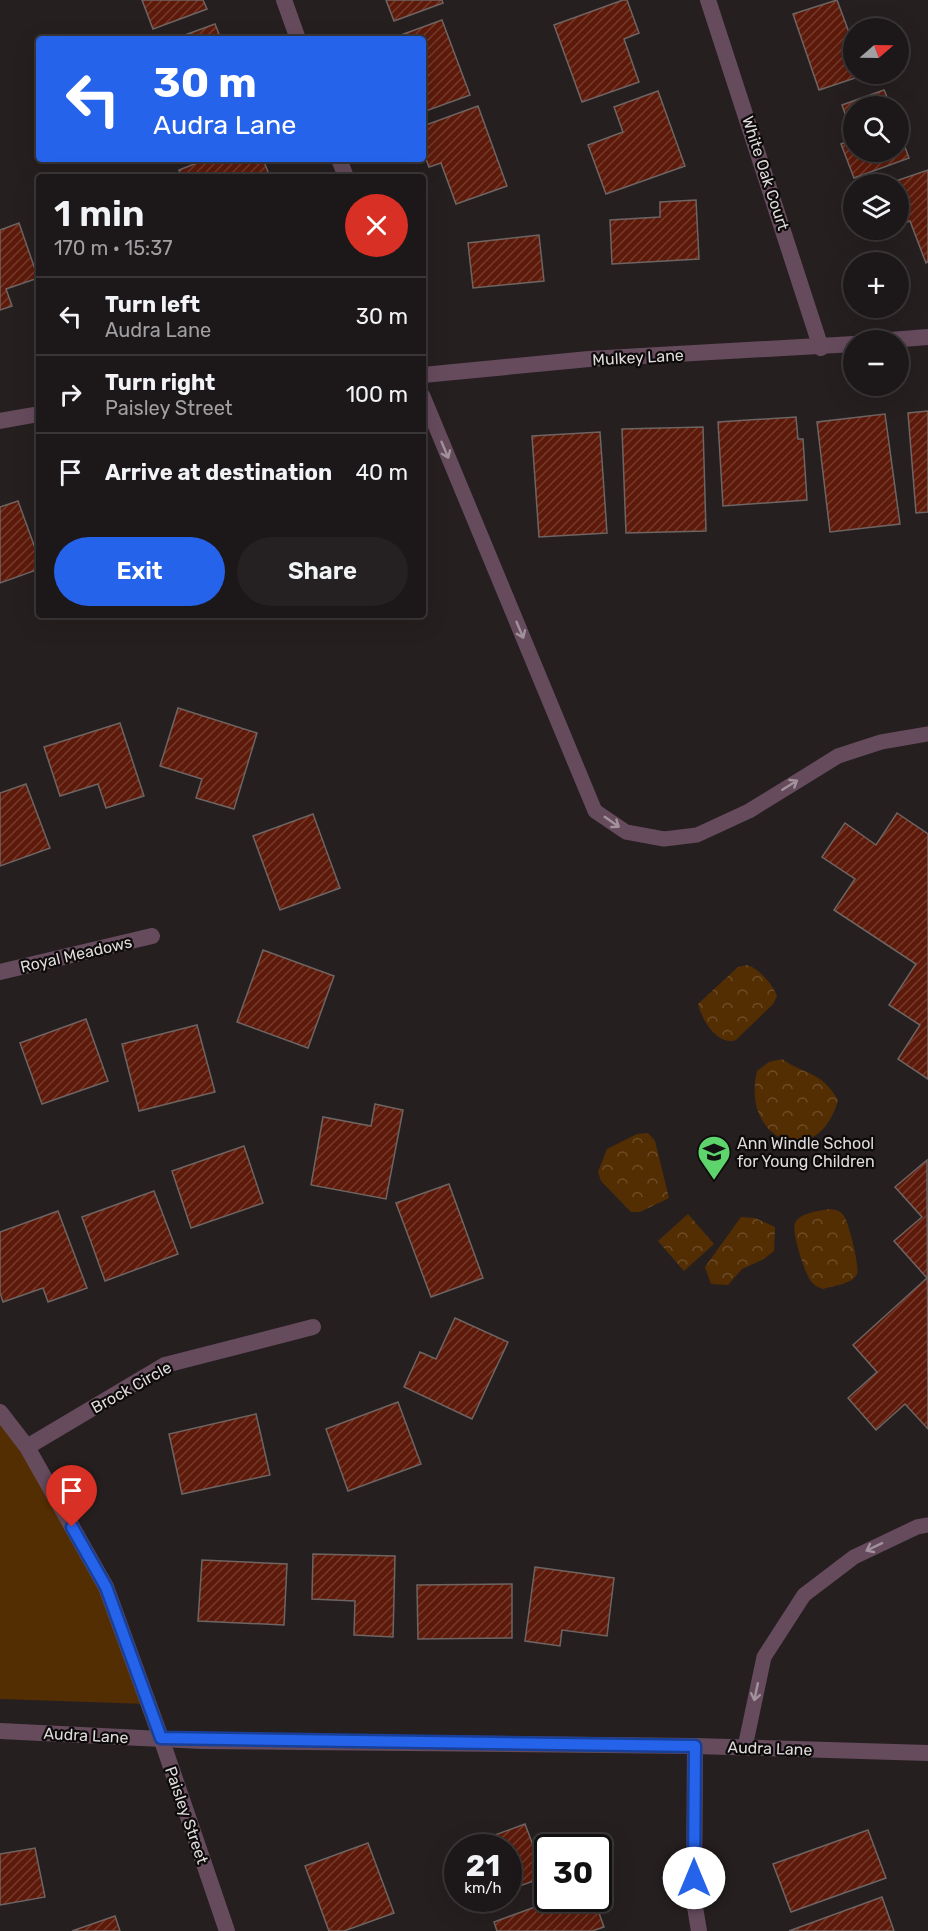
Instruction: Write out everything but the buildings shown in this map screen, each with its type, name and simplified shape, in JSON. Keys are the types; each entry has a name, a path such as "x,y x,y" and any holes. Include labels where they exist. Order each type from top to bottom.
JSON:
{"street":[{"path":"284,0 297,36"},
{"name":"White Oak Court","path":"708,0 821,348"},
{"path":"909,338 928,336"},
{"name":"Mulkey Lane","path":"426,375 589,359 843,345"},
{"path":"0,421 36,415"},
{"name":"Royal Meadows","path":"0,972 152,936"},
{"name":"Brock Circle","path":"27,1447 165,1365 313,1327"},
{"name":"Paisley Street","path":"0,1412 27,1447 106,1587 227,1931"},
{"name":"Audra Lane","path":"0,1731 161,1738 695,1746 928,1753"},
{"path":"695,1746 694,1901 699,1931"}],"lane":[{"path":"426,403 595,811 626,832 664,839 697,835 749,811 838,756 881,742 928,734"},
{"path":"745,1747 764,1658 804,1595 854,1557 916,1527 928,1525"}],"green space":[{"path":"747,965 765,978 777,996 773,1004 736,1040 729,1041 711,1030 698,1004 738,967"},
{"path":"782,1059 826,1084 838,1100 828,1123 815,1136 799,1141 784,1139 770,1130 760,1115 755,1095 757,1071 769,1062"},
{"path":"648,1133 655,1141 669,1198 640,1212 631,1212 601,1181 598,1172 607,1149 637,1134"},
{"path":"830,1209 841,1212 845,1218 854,1246 858,1270 851,1280 823,1289 813,1284 807,1274 794,1227 801,1216"},
{"path":"688,1214 714,1244 684,1271 658,1241"},
{"path":"741,1217 755,1218 775,1227 774,1251 764,1259 742,1269 728,1285 711,1284 705,1267"},
{"path":"0,1412 106,1587 148,1704 0,1699"}],"place":[{"name":"Ann Windle School for Young Children","path":"714,1181"}],"route":[{"path":"72,1527 106,1587 161,1738 202,1741 269,1739 695,1746 694,1878"}]}
